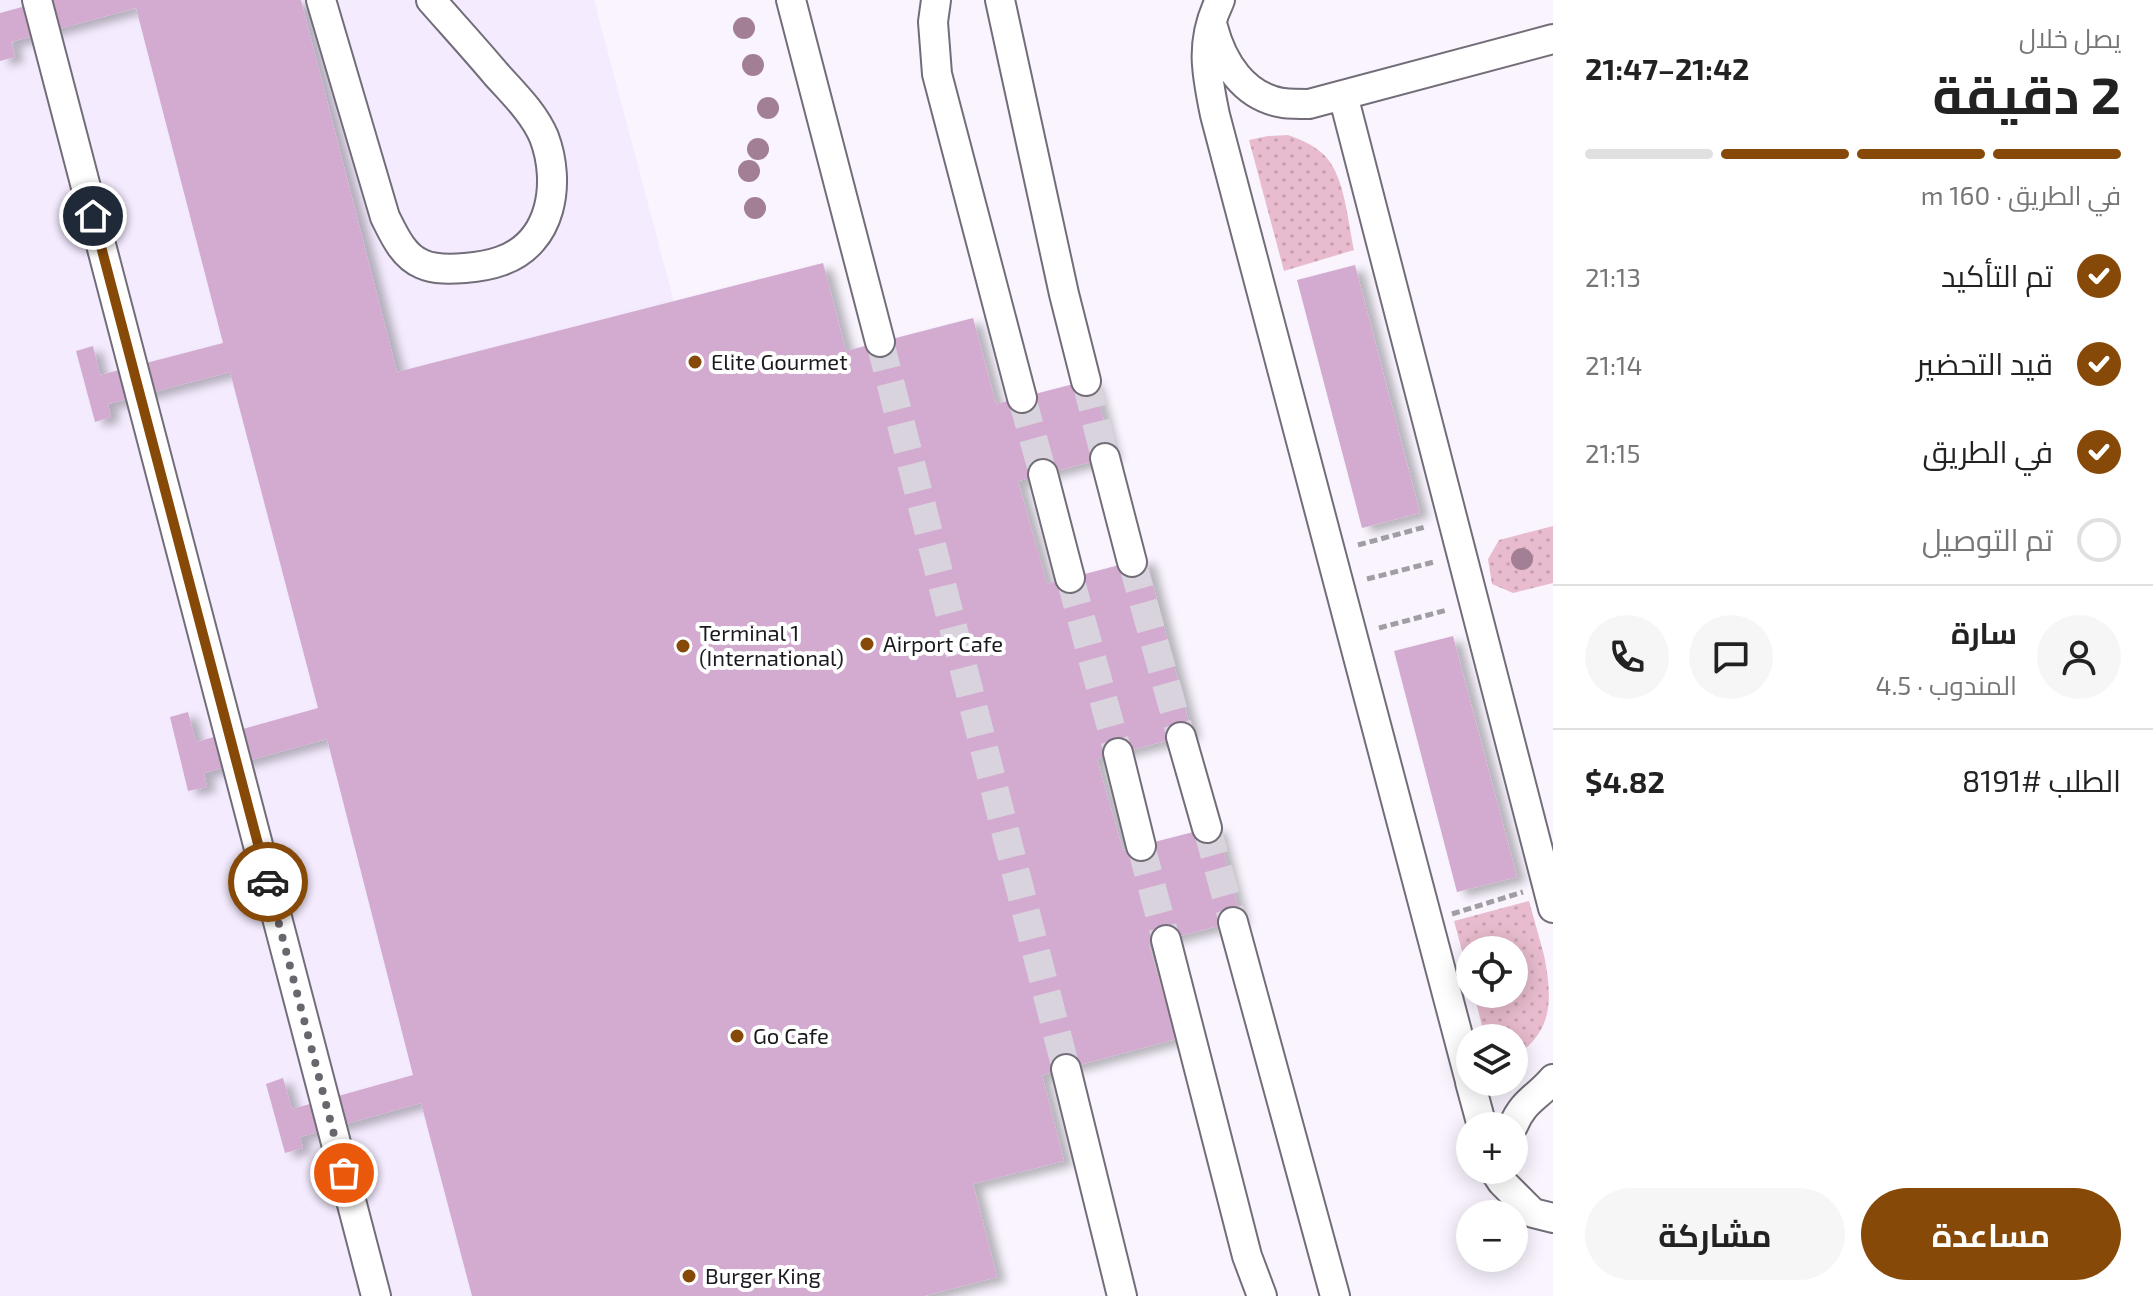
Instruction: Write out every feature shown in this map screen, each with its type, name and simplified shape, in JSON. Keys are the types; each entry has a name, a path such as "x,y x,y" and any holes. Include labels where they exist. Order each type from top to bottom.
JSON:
{"lane":[{"path":"37,0 376,1296"},
{"path":"321,0 385,217 399,246 422,264 449,269 476,267 503,261 528,245 546,220 553,194 552,164 543,135 528,110 431,0"},
{"path":"791,0 880,342"},
{"path":"936,0 933,22 937,74 1022,398"},
{"path":"1000,0 1086,381"},
{"path":"1215,9 1218,48 1232,73 1254,92 1281,103 1309,104 1553,39"},
{"path":"1215,9 1205,48 1207,79 1215,115 1456,1028"},
{"path":"1343,95 1550,896"},
{"path":"1105,458 1132,562"},
{"path":"1043,474 1070,578"},
{"path":"1181,737 1207,828"},
{"path":"1118,753 1141,846"},
{"path":"1233,922 1335,1296"},
{"path":"1166,940 1247,1256 1262,1296"},
{"path":"1066,1069 1122,1296"},
{"path":"1518,1112 1553,1079"},
{"path":"1508,1184 1533,1213 1553,1218"}],"path":[{"path":"1329,553 1454,520"},
{"path":"1338,586 1463,555"},
{"path":"1351,635 1475,602"},
{"path":"1428,921 1550,896"}],"shaded area":[{"path":"0,0 594,0 674,302 823,263 846,350 973,318 996,404 1093,379 1113,456 1018,481 1047,583 1146,558 1192,734 1097,759 1123,850 1217,826 1241,920 1149,944 1176,1039 1042,1075 1064,1161 973,1184 997,1277 924,1296 0,1296"},
{"path":"1288,135 1318,150 1332,166 1342,189 1354,250 1284,271 1249,140"},
{"path":"1553,526 1553,583 1513,593 1492,584 1488,559 1499,540"},
{"path":"1529,901 1544,955 1549,1000 1543,1026 1528,1046 1528,1024 1482,1024 1478,1008 1528,1008 1528,936 1458,936 1454,921"}],"building":[{"name":"Terminal 1 (International)","path":"48,0 301,0 397,372 823,263 846,351 973,318 996,404 1093,379 1113,456 1018,481 1047,584 1146,558 1192,734 1097,759 1123,850 1217,826 1241,920 1149,944 1176,1039 1042,1075 1064,1161 973,1184 997,1277 924,1296 472,1296 421,1103 300,1137 303,1148 285,1153 266,1084 283,1078 292,1109 413,1075 327,739 204,773 207,787 188,791 170,717 188,712 196,742 318,708 230,372 108,404 111,417 95,422 76,351 93,346 100,375 223,343 136,8 11,42 15,57 0,61 0,13"},
{"path":"1355,265 1420,513 1362,528 1297,280"},
{"path":"1453,636 1517,877 1457,892 1394,651"}],"tunnel":[{"path":"880,342 1066,1069"},
{"path":"1086,381 1105,458"},
{"path":"1022,398 1043,474"},
{"path":"1132,562 1181,737"},
{"path":"1070,578 1118,753"},
{"path":"1207,828 1233,922"},
{"path":"1141,846 1166,940"}],"way so far":[{"path":"268,882 344,1173"}],"place":[{"name":"Elite Gourmet","path":"695,362"},
{"name":"Airport Cafe","path":"867,644"},
{"name":"Terminal 1 (International)","path":"683,646"},
{"name":"Go Cafe","path":"737,1036"},
{"name":"Burger King","path":"689,1276"}],"route":[{"path":"93,216 268,882"}]}
